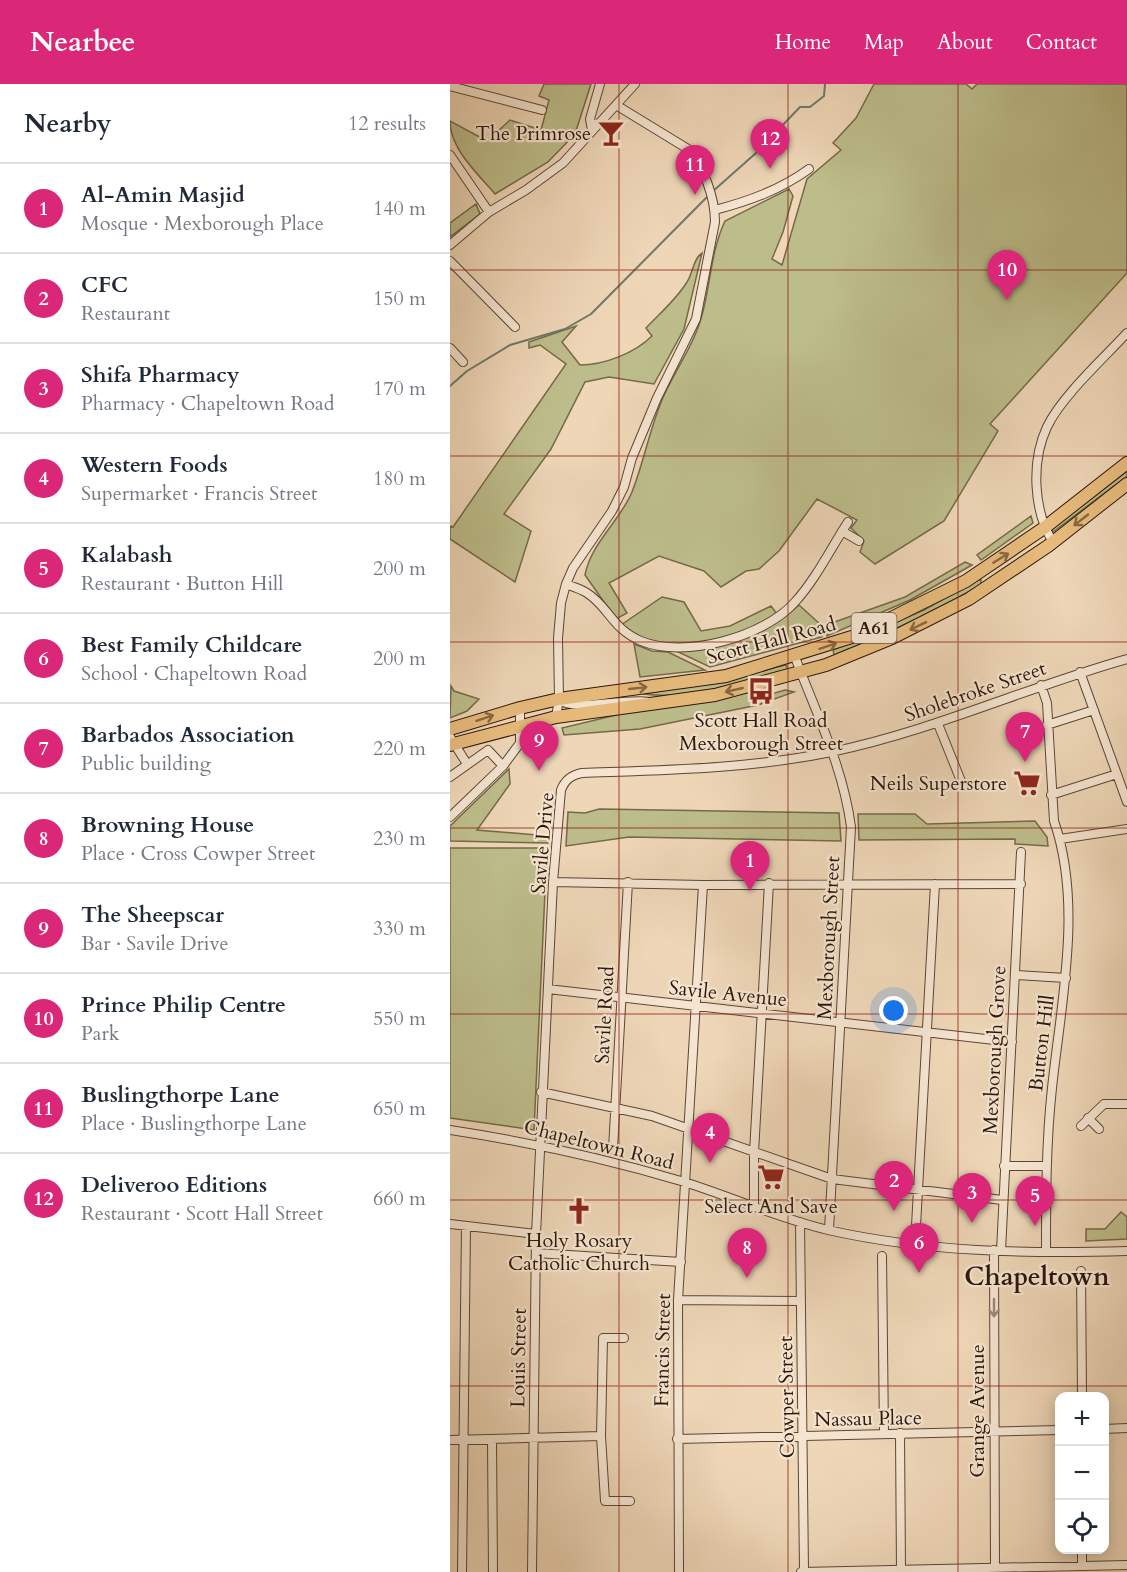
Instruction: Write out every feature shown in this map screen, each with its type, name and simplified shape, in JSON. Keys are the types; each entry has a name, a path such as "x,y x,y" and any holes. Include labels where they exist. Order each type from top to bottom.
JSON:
{"highway":[{"name":"Scott Hall Road","path":"450,729 559,699 726,676 795,657 855,636 966,581 1044,528 1127,463"},
{"name":"Scott Hall Road","path":"451,742 556,717 715,695 801,673 892,638 930,620 1011,573 1127,484"}],"street":[{"path":"592,130 590,119 600,84"},
{"path":"450,245 489,212 539,182 563,163 635,84"},
{"path":"450,86 542,110"},
{"path":"556,717 559,699 558,638 561,603 566,584 573,568 612,511 624,487 632,458 657,398 696,319 716,222 708,188 697,159 688,149 616,105"},
{"path":"451,159 489,212"},
{"path":"714,208 753,199 793,180 809,169"},
{"path":"450,261 515,327"},
{"path":"1053,542 1044,528 1037,499 1037,462 1047,428 1058,410 1127,333"},
{"path":"450,348 463,362"},
{"path":"566,584 588,593 615,625 643,642 664,646 709,644 744,634 781,616 796,601 848,522"},
{"path":"842,531 859,541"},
{"name":"Mexborough Street","path":"795,657 834,752 847,799 850,827 849,883 829,1230"},
{"name":"Sholebroke Street","path":"834,752 938,724 1041,685 1127,659"},
{"path":"1080,672 1127,802"},
{"name":"Button Hill","path":"1041,685 1047,703 1054,821 1060,839 1066,885 1066,978 1052,1088 1046,1166 1046,1252"},
{"name":"Scott Hall Road","path":"559,699 566,704 579,705 636,699 659,704"},
{"path":"450,816 503,766 520,744 520,708"},
{"path":"1047,725 1094,710"},
{"path":"938,724 963,786"},
{"path":"451,742 468,764"},
{"path":"450,777 488,750 503,766"},
{"name":"Savile Drive","path":"540,1144 553,882 561,790 575,775 749,764 834,752"},
{"path":"1051,795 1117,774"},
{"path":"1060,839 1127,829"},
{"name":"Mexborough Grove","path":"997,1250 1012,1042 1021,852"},
{"path":"553,882 703,885 1021,884"},
{"name":"Savile Road","path":"612,1154 628,882"},
{"path":"754,1207 754,1153 770,883"},
{"path":"915,1244 935,884"},
{"name":"Francis Street","path":"679,1572 678,1300 703,885"},
{"path":"1016,975 1066,978"},
{"name":"Savile Avenue","path":"548,989 1012,1042"},
{"path":"542,1092 616,1107 689,1128 832,1179 1002,1200"},
{"path":"1081,1125 1104,1104 1127,1104"},
{"path":"1088,1118 1100,1129"},
{"name":"Chapeltown Road","path":"450,1130 612,1154 754,1207 829,1230 915,1244 997,1250 1127,1251"},
{"name":"Louis Street","path":"532,1572 536,1234 540,1144"},
{"path":"1004,1166 1046,1166"},
{"name":"Cowper Street","path":"800,1222 804,1436 802,1572"},
{"path":"450,1224 536,1234"},
{"path":"462,1572 466,1226"},
{"name":"Grange Avenue","path":"995,1570 993,1431 997,1250"},
{"path":"536,1253 681,1262"},
{"path":"882,1256 884,1434"},
{"path":"1081,1271 1083,1392"},
{"path":"678,1300 801,1300"},
{"path":"624,1338 603,1338 601,1436 605,1501 630,1501"},
{"path":"1109,1429 1127,1428"},
{"name":"Nassau Place","path":"677,1438 1055,1430"},
{"path":"900,1433 901,1571"},
{"path":"450,1440 601,1436"},
{"path":"492,1439 493,1572"},
{"path":"1082,1554 1082,1566"},
{"path":"802,1572 1069,1569 1082,1566 1127,1565"}],"green space":[{"path":"544,84 591,84 575,134 548,162 495,194 460,151 451,131 450,121 487,141 510,120 541,130 549,100 539,96"},
{"path":"874,84 966,84 972,89 977,84 1127,84 1127,273 990,424 998,431 944,521 875,564 860,552 864,541 851,528 857,520 817,499 779,551 759,569 746,571 721,587 704,571 659,556 609,583 627,613 616,619 585,575 588,563 599,542 627,503 660,405 695,335 704,307 715,249 725,221 789,189 793,196 783,232 772,259 782,265 807,179 841,150 833,143 856,118"},
{"path":"476,204 480,214 450,237 450,223"},
{"path":"702,253 684,329 654,384 609,377 585,382 551,449 504,514 531,531 515,582 450,539 450,526 453,527 566,364 540,345 529,348 529,342 576,326 562,342 580,365 599,363 628,353 652,336 646,328 683,289"},
{"path":"1127,469 1127,476 1053,532 1052,529"},
{"path":"1031,516 1033,523 981,560 977,555"},
{"path":"965,562 972,565 910,600 827,636 826,625 905,597"},
{"path":"981,580 981,585 945,605 834,655 833,650 924,610"},
{"path":"662,597 684,602 701,631 730,626 771,606 777,614 741,632 699,643 657,642 638,636 621,625"},
{"path":"799,605 821,625 822,637 710,667 674,650 725,643 756,633 771,626"},
{"path":"634,644 652,651 668,652 705,670 640,677"},
{"path":"785,665 787,670 716,689 679,694 643,694 724,680"},
{"path":"451,686 454,691 479,699 467,711 450,718"},
{"path":"785,690 794,692 758,705 640,729 564,735 562,728 637,710 751,692 754,699"},
{"path":"509,769 510,784 477,830 548,836 548,843 450,841 450,826"},
{"path":"599,809 839,813 841,841 629,837 566,846 568,812 585,813"},
{"path":"858,814 915,814 927,824 1035,821 1047,837 1048,846 1015,844 1015,839 859,840"},
{"path":"450,848 547,848 534,1130 450,1118"},
{"path":"1121,1212 1127,1217 1127,1239 1086,1241 1086,1229 1105,1229"}],"waterway":[{"path":"712,192 756,153 800,107 810,107 824,96 825,84"},
{"path":"450,386 467,371 510,345 565,329 591,314 708,196"}],"place":[{"name":"The Primrose","path":"611,133"},
{"name":"Deliveroo Editions","path":"770,169"},
{"name":"Buslingthorpe Lane","path":"695,195"},
{"name":"Prince Philip Centre","path":"1007,300"},
{"name":"Scott Hall Road Mexborough Street","path":"761,691"},
{"name":"Barbados Association","path":"1025,762"},
{"name":"The Sheepscar","path":"539,771"},
{"name":"Neils Superstore","path":"1027,783"},
{"name":"Al-Amin Masjid","path":"750,891"},
{"name":"Western Foods","path":"710,1163"},
{"name":"Select And Save","path":"771,1177"},
{"name":"Holy Rosary Catholic Church","path":"579,1211"},
{"name":"CFC","path":"894,1211"},
{"name":"Shifa Pharmacy","path":"972,1223"},
{"name":"Kalabash","path":"1035,1226"},
{"name":"Best Family Childcare","path":"919,1273"},
{"name":"Browning House","path":"747,1278"}],"district":[{"name":"Chapeltown","path":"1037,1276"}]}
